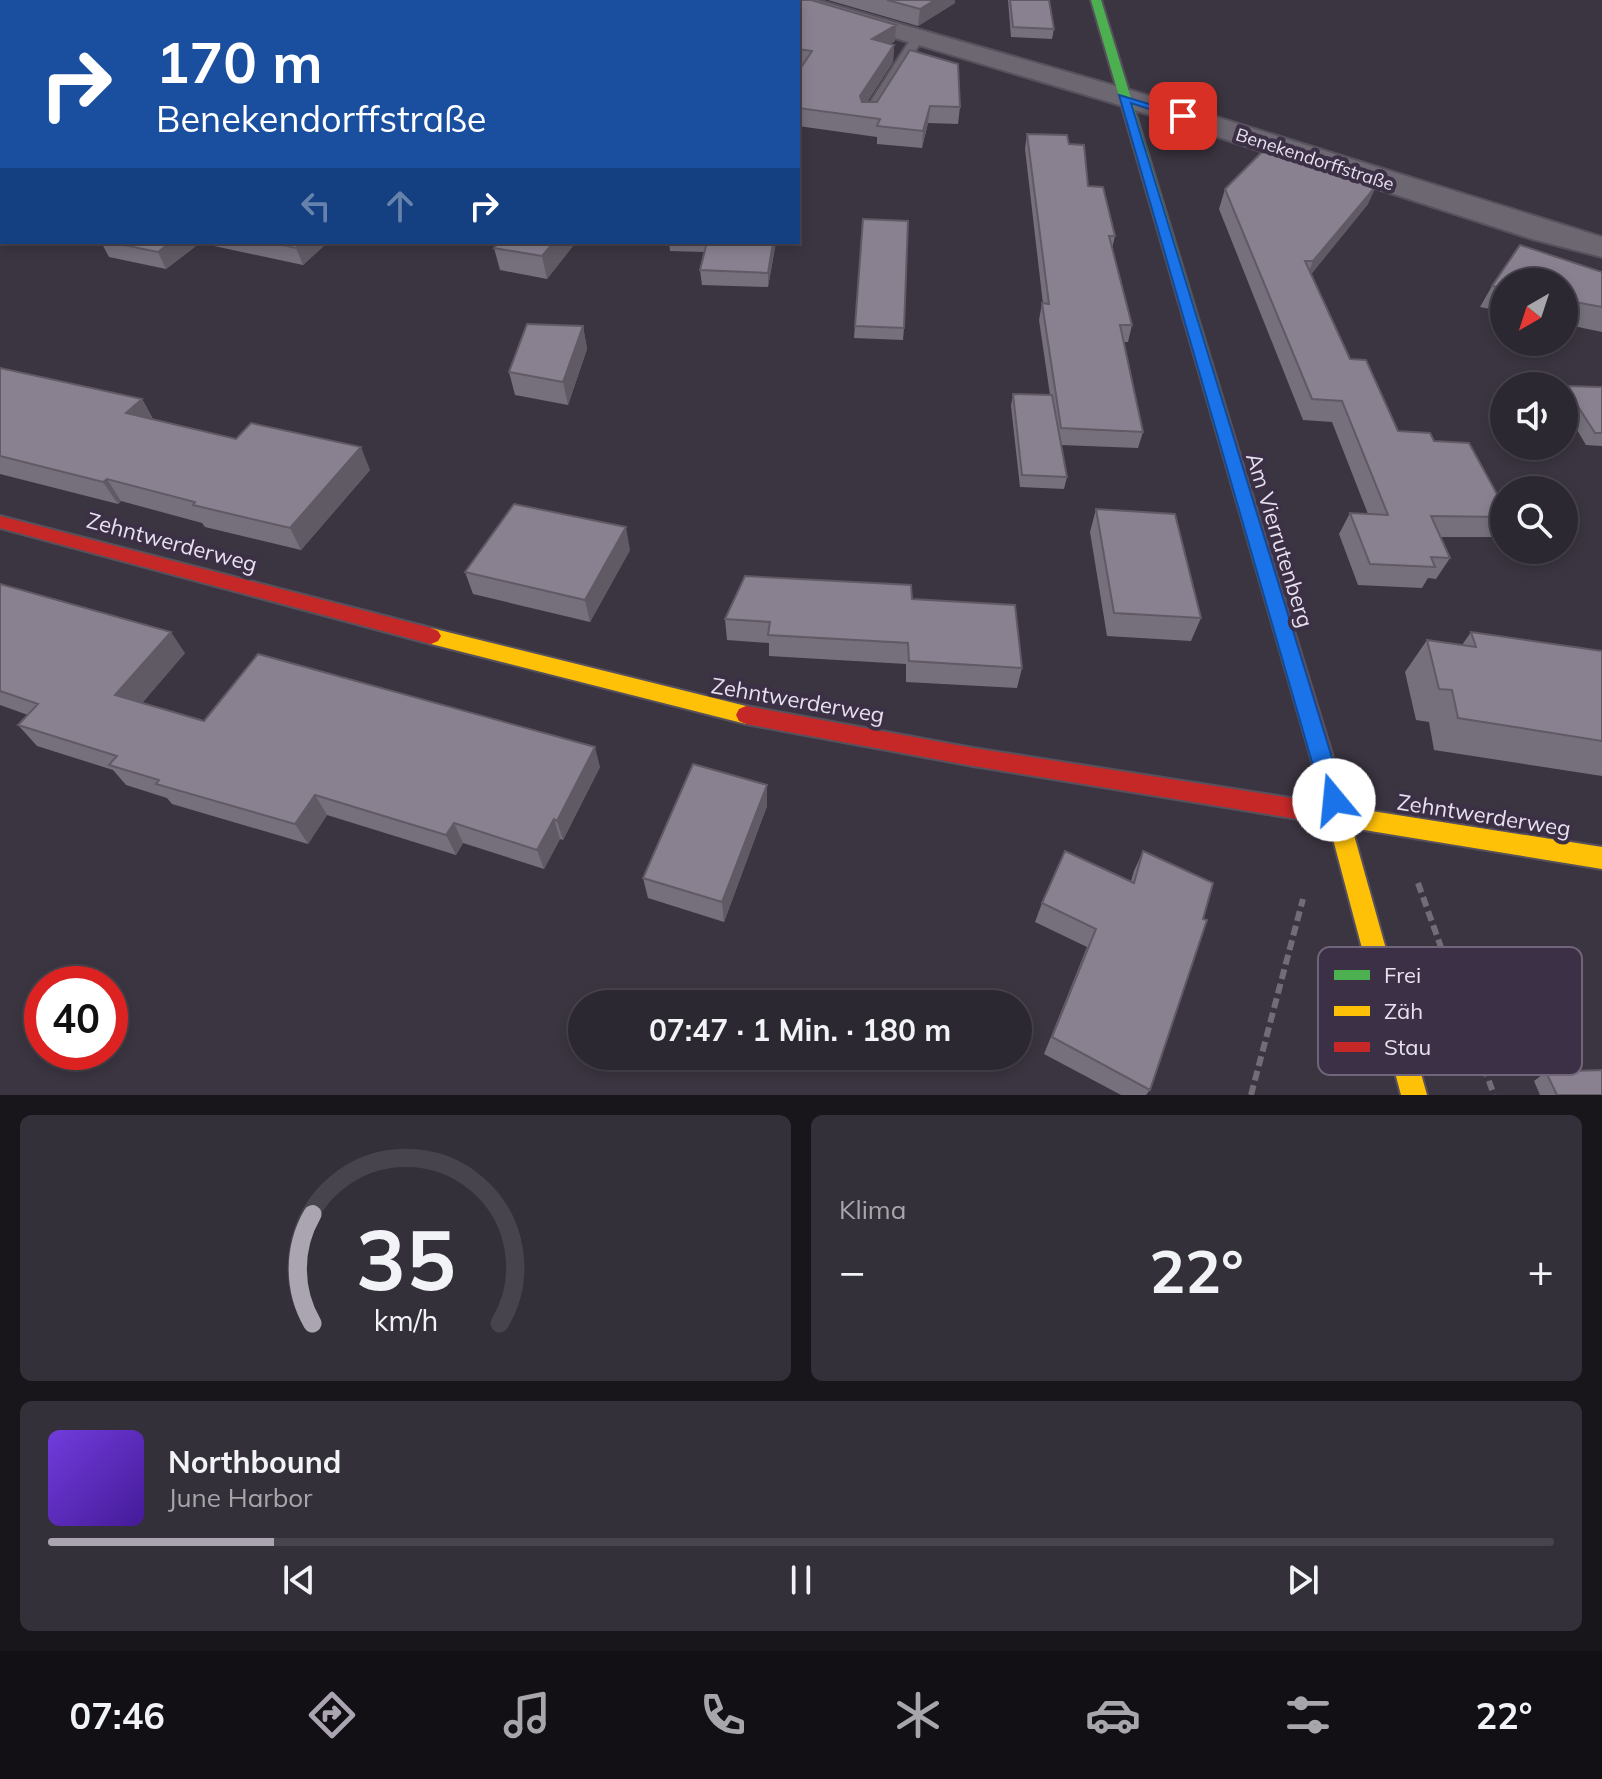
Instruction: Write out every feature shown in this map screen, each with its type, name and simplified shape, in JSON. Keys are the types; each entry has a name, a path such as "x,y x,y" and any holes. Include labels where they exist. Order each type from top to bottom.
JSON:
{"street":[{"name":"Am Vierrutenberg","path":"1096,0 1339,816 1374,947"},
{"name":"Benekendorffstraße","path":"800,3 1123,97 1543,232 1602,247"},
{"name":"Zehntwerderweg","path":"0,522 705,708 973,757 1602,858"},
{"name":"Am Vierrutenberg","path":"1409,1075 1414,1095"}],"lane":[{"path":"869,115 918,37"}],"path":[{"path":"1251,1095 1307,883"},
{"path":"1418,883 1441,947"},
{"path":"1487,1075 1494,1095"}],"building":[{"path":"800,0 811,0 896,25 872,39 894,45 860,96 862,102 877,102 910,50 958,64 960,107 930,106 923,131 877,126 880,119 800,108 800,69 812,51 800,49"},
{"path":"887,0 935,0 920,9"},
{"path":"1010,0 1049,0 1054,29 1013,27"},
{"path":"1027,134 1067,135 1069,144 1084,145 1088,186 1103,187 1115,236 1109,236 1132,325 1120,325 1143,432 1061,428 1042,303 1049,304"},
{"path":"1265,149 1377,185 1313,261 1305,261 1350,359 1366,360 1398,431 1430,433 1434,441 1469,443 1490,481 1490,517 1431,516 1450,558 1431,557 1435,567 1370,564 1350,513 1388,515 1342,401 1312,399 1225,189"},
{"path":"863,219 908,221 904,328 855,326"},
{"path":"119,244 168,244 158,252"},
{"path":"278,244 301,244 296,248"},
{"path":"497,244 552,244 542,256 494,248"},
{"path":"706,244 773,244 768,273 700,270"},
{"path":"1520,245 1602,272 1602,307 1578,303 1578,268 1504,268"},
{"path":"527,324 583,326 563,382 509,372"},
{"path":"0,368 142,399 126,413 236,439 251,423 361,447 290,528 193,505 195,502 107,479 103,482 0,456"},
{"path":"1578,386 1602,387 1602,433 1595,433 1578,406"},
{"path":"1013,394 1052,395 1067,477 1022,475"},
{"path":"514,504 626,527 585,600 465,572"},
{"path":"1096,509 1175,514 1201,618 1114,613"},
{"path":"745,576 911,585 912,599 1015,605 1022,668 909,661 908,643 768,635 770,622 725,619"},
{"path":"0,584 171,632 115,695 204,721 258,654 595,747 557,821 554,819 537,850 454,823 446,835 315,795 295,824 156,784 159,780 109,765 117,756 18,725 38,704 0,691"},
{"path":"1471,632 1602,651 1602,741 1458,718 1452,690 1439,689 1427,640 1476,647"},
{"path":"693,764 767,785 722,902 643,878"},
{"path":"1065,851 1134,883 1143,851 1213,883 1203,919 1207,920 1150,1090 1052,1037 1096,929 1042,903"},
{"path":"1602,1070 1602,1095 1557,1095 1547,1075 1582,1075 1582,1071"}],"traffic: fast":[{"path":"1096,0 1219,413"}],"traffic: slow":[{"path":"431,636 746,715"},
{"path":"1321,754 1374,947"},
{"path":"1316,812 1602,858"},
{"path":"1409,1075 1414,1095"}],"traffic: jam":[{"path":"1219,413 1321,754"},
{"path":"0,522 431,636"},
{"path":"746,715 973,757 1316,812"}],"route":[{"path":"1183,116 1123,97 1334,800"}]}
